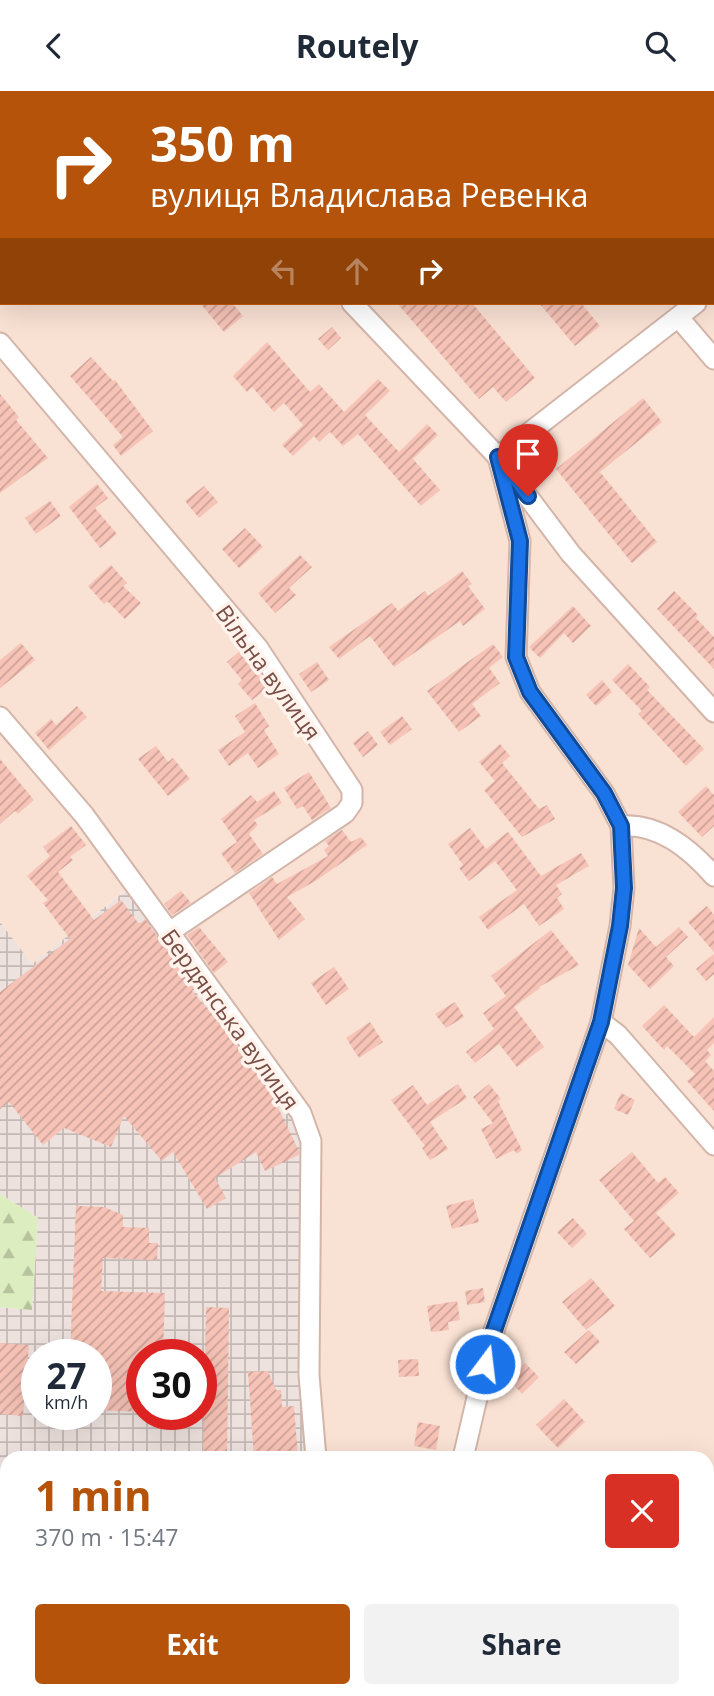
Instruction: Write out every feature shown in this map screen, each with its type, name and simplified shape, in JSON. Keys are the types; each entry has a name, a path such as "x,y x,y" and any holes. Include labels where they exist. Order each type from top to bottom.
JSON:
{"street":[{"path":"354,305 498,457 571,554 714,712"},
{"path":"498,457 694,305"},
{"path":"679,318 714,359"},
{"name":"Вільна вулиця","path":"0,343 258,648 352,790 352,803 345,813 168,933"},
{"path":"467,1451 490,1342 601,1022 620,926 624,888 621,826 604,793 530,692 516,657 520,541 498,457"},
{"name":"Бердянська вулиця","path":"0,717 84,815 301,1113 311,1141 309,1375 315,1451"},
{"path":"621,826 647,827 667,835 714,876"},
{"path":"601,1022 618,1035 714,1146"}],"shaded area":[{"path":"0,305 714,305 714,1451 314,1451 133,884 32,964 0,922"},
{"path":"129,888 281,1091 304,1139 308,1451 0,1451 0,1307 32,1310 38,1218 0,1194 0,922 32,964"}],"green space":[{"path":"0,1194 38,1218 32,1310 0,1307"}],"building":[{"path":"202,305 234,305 243,316 224,332"},
{"path":"399,305 474,305 535,378 506,402 493,387 479,399"},
{"path":"541,305 583,305 600,326 575,346"},
{"path":"332,327 341,338 328,350 318,339"},
{"path":"267,342 310,392 319,384 344,412 378,379 390,391 365,415 399,452 427,424 438,435 413,459 440,490 421,506 358,434 343,446 330,432 319,442 314,436 293,456 282,445 303,425 284,403 274,412 252,387 247,392 233,376"},
{"path":"91,357 113,381 115,380 153,431 121,456 113,445 123,437 70,376"},
{"path":"0,394 19,417 16,420 48,458 0,493"},
{"path":"643,398 662,422 600,472 657,542 632,563 556,469"},
{"path":"97,484 108,498 95,508 117,534 100,548 69,507"},
{"path":"204,486 218,502 199,518 185,501"},
{"path":"50,501 61,516 36,534 25,518"},
{"path":"245,528 263,547 239,568 222,549"},
{"path":"300,555 312,567 289,588 296,595 275,613 258,593"},
{"path":"111,565 127,583 123,586 141,603 125,619 107,601 104,604 88,586"},
{"path":"462,571 472,584 468,586 485,609 463,626 460,621 394,667 370,636 339,659 329,647 392,603 398,611 425,591 428,596"},
{"path":"674,591 698,615 696,618 714,637 714,669 657,609"},
{"path":"573,606 591,626 573,643 564,633 540,658 529,647"},
{"path":"21,643 35,660 0,688 0,660"},
{"path":"493,644 503,657 489,668 500,683 472,704 481,716 459,732 427,691"},
{"path":"239,652 268,687 252,700 238,684 242,680 227,662"},
{"path":"317,662 329,680 311,692 299,674"},
{"path":"628,664 650,687 647,690 704,749 686,766 638,714 642,711 612,680"},
{"path":"602,680 612,692 596,706 586,695"},
{"path":"255,703 269,726 264,730 279,754 258,768 248,753 229,766 218,750 245,732 235,716"},
{"path":"77,706 87,717 49,750 35,733 51,719 56,725"},
{"path":"402,716 412,729 390,745 380,732"},
{"path":"368,731 378,745 363,757 353,743"},
{"path":"500,744 510,756 502,763 539,809 547,805 555,819 522,837 484,790 495,781 479,762"},
{"path":"156,746 168,762 173,758 190,779 168,796 138,759"},
{"path":"0,759 34,800 18,814 15,811 0,824"},
{"path":"309,772 331,808 312,820 303,806 297,809 284,788"},
{"path":"706,786 714,795 714,826 702,837 678,812"},
{"path":"274,791 282,803 254,820 258,825 249,834 263,854 235,873 221,853 237,842 221,819 251,795 257,802"},
{"path":"71,826 86,845 70,857 73,860 58,872 94,920 121,900 139,924 145,919 195,989 192,991 223,1027 270,1091 299,1151 299,1155 265,1171 256,1152 215,1178 226,1198 207,1209 173,1152 162,1161 124,1116 111,1147 64,1128 43,1145 9,1102 0,1109 0,992 70,939 43,903 48,900 27,876 50,856 43,847"},
{"path":"470,828 486,849 508,832 541,876 581,853 589,866 556,885 562,894 557,898 564,909 539,926 524,904 488,930 479,917 517,890 495,861 469,881 459,868 463,865 448,844"},
{"path":"342,830 351,842 361,837 367,845 287,897 305,919 279,940 249,893 272,877 277,884 328,856 324,850 329,846 325,841"},
{"path":"181,891 191,903 172,915 164,904"},
{"path":"707,906 714,915 714,952 688,922"},
{"path":"199,927 228,962 214,973 187,935"},
{"path":"679,927 688,937 666,957 674,966 650,989 628,965 639,928 656,947"},
{"path":"551,930 579,965 539,987 514,1007 544,1047 517,1067 499,1044 475,1063 466,1052 494,1029 483,1013 506,996 491,976"},
{"path":"714,954 714,974 706,981 696,969"},
{"path":"334,967 349,989 326,1005 311,983"},
{"path":"455,1002 464,1017 446,1028 435,1014"},
{"path":"664,1005 694,1037 714,1017 714,1043 707,1050 711,1055 705,1061 714,1071 714,1111 687,1081 695,1074 667,1046 664,1050 642,1026"},
{"path":"370,1022 383,1042 359,1058 346,1038"},
{"path":"458,1084 467,1098 430,1122 448,1149 430,1160 422,1148 425,1146 391,1100 413,1085 427,1105"},
{"path":"489,1084 501,1099 498,1101 522,1150 517,1154 514,1150 496,1159 481,1129 493,1123 473,1097"},
{"path":"621,1093 635,1100 628,1115 614,1109"},
{"path":"632,1152 658,1183 665,1177 679,1193 656,1213 676,1235 650,1258 624,1229 634,1221 599,1180"},
{"path":"473,1199 479,1222 452,1229 446,1206"},
{"path":"76,1206 104,1207 123,1215 123,1227 149,1228 149,1243 158,1243 157,1260 103,1258 101,1291 165,1293 164,1339 126,1339 126,1411 112,1411 112,1339 71,1339"},
{"path":"573,1218 587,1234 572,1248 557,1232"},
{"path":"591,1278 615,1306 586,1330 562,1302"},
{"path":"483,1288 485,1302 467,1305 465,1291"},
{"path":"457,1301 460,1320 448,1322 449,1330 431,1332 427,1306"},
{"path":"206,1307 229,1308 227,1451 203,1451 204,1430 217,1430 217,1339 205,1339"},
{"path":"589,1330 600,1342 576,1364 564,1352"},
{"path":"0,1343 21,1344 21,1416 0,1414"},
{"path":"418,1359 419,1376 399,1377 398,1360"},
{"path":"525,1363 539,1377 522,1394 508,1379"},
{"path":"268,1371 276,1390 281,1390 282,1407 294,1406 297,1451 254,1451 248,1372"},
{"path":"564,1399 585,1422 558,1448 536,1425"},
{"path":"418,1422 440,1426 436,1450 414,1446"}],"route":[{"path":"485,1364 490,1342 601,1022 620,926 624,888 621,826 604,793 530,692 516,657 520,541 498,457 528,496"}]}
